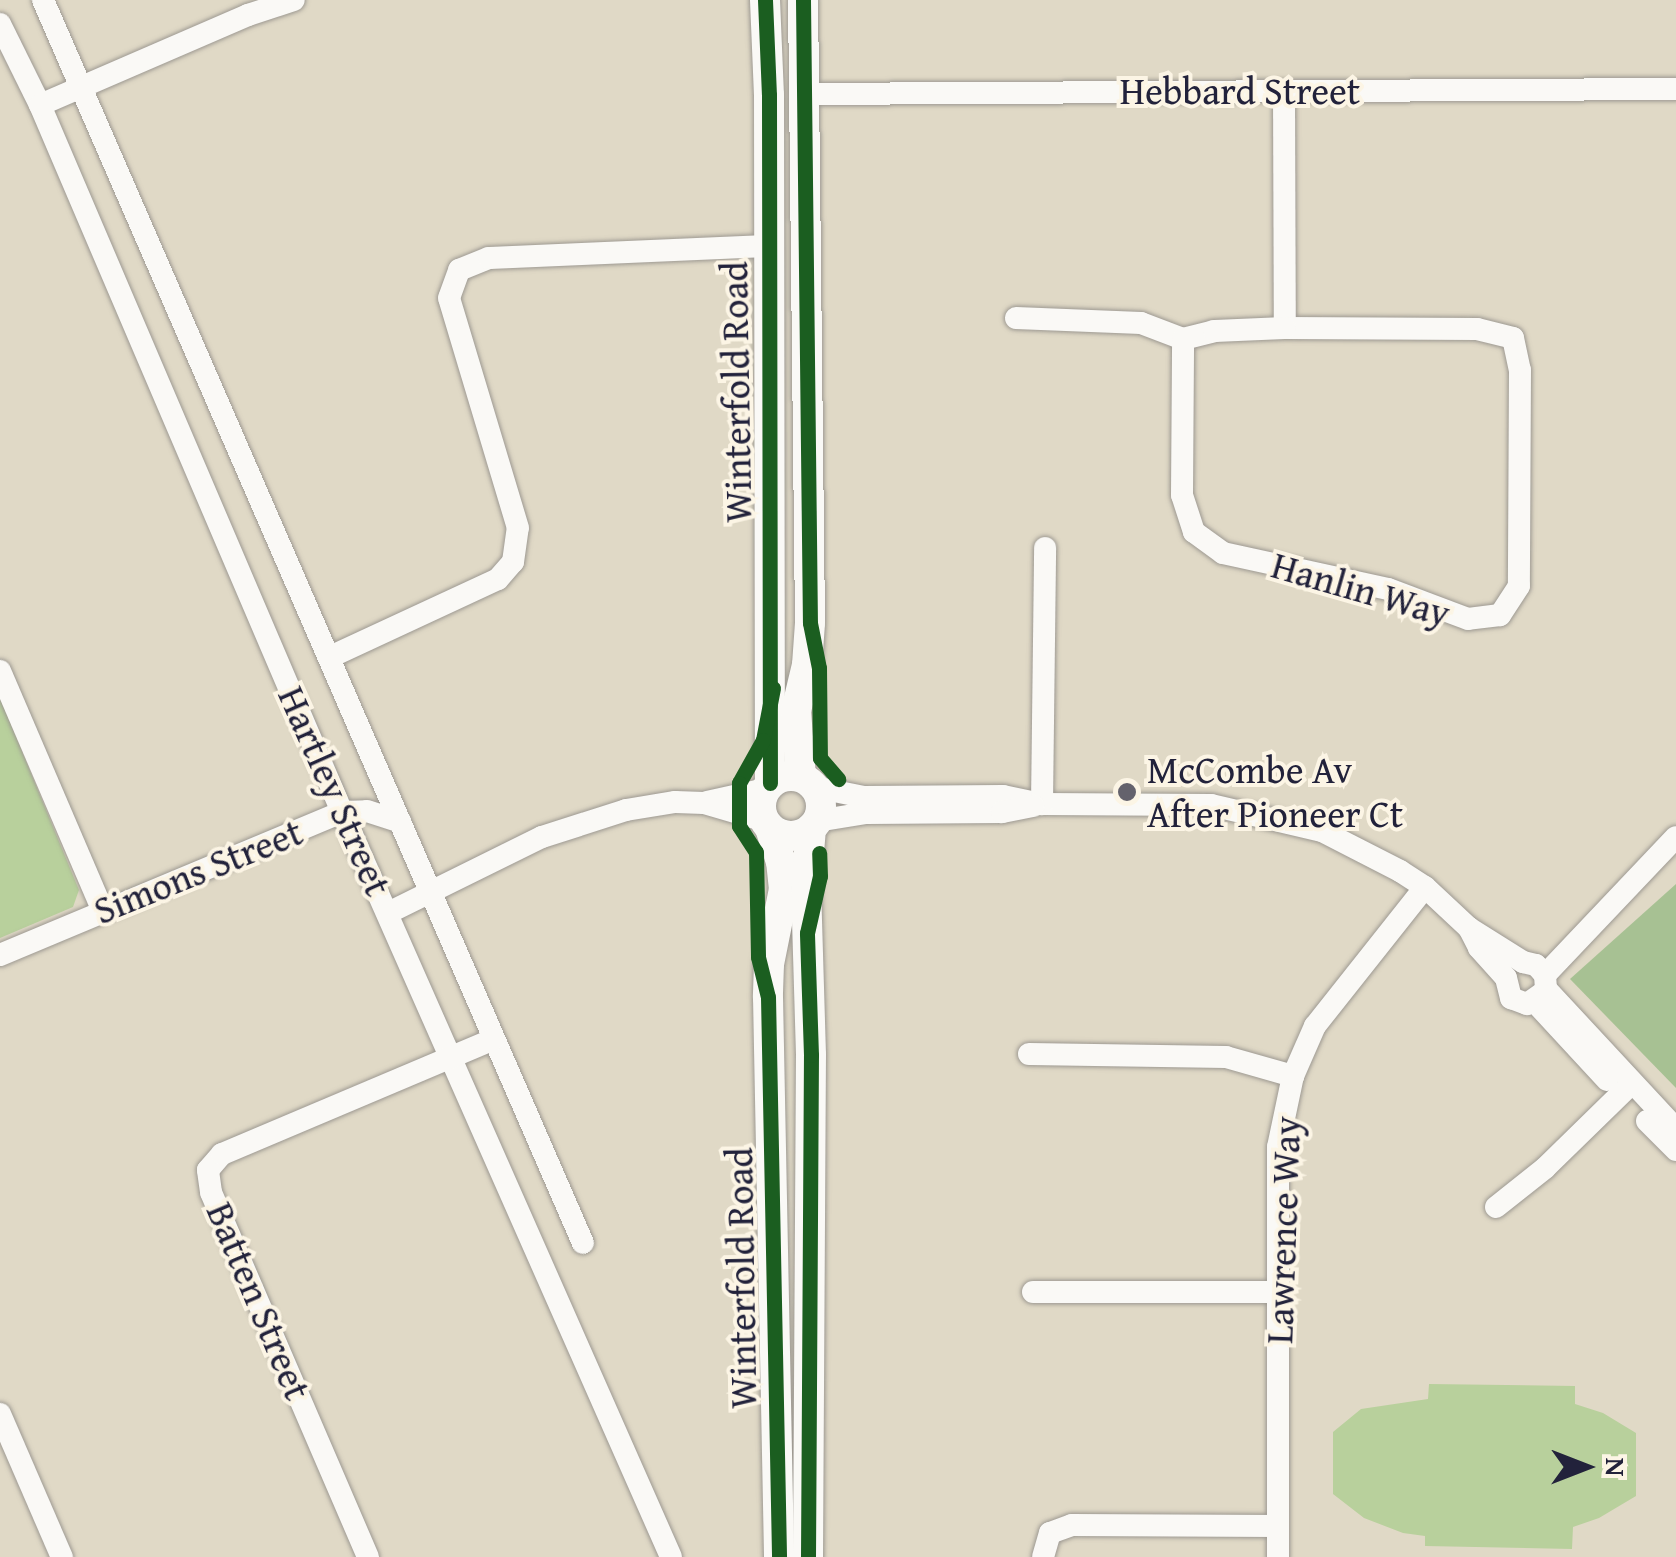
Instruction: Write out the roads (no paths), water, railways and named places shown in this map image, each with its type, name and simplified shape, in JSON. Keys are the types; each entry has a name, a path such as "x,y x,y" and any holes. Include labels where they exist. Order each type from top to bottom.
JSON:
{"main road":[{"name":"Winterfold Road","path":"765,0 770,95 767,246 773,700 768,786"},
{"name":"Winterfold Road","path":"803,0 810,623 808,665 796,711 808,782"},
{"path":"784,776 808,782 820,804 814,825 794,836 767,824 760,804 768,786 784,776"},
{"name":"Winterfold Road","path":"767,824 781,861 784,889 769,964 768,998 779,1557"},
{"name":"Winterfold Road","path":"808,1557 811,1055 806,888 814,825"}],"street":[{"name":"Hartley Street","path":"44,0 584,1243"},
{"path":"40,104 294,0"},
{"name":"Hartley Street","path":"0,24 40,104 342,812 390,912 671,1557"},
{"name":"Hebbard Street","path":"804,94 1676,89"},
{"path":"1284,90 1285,328"},
{"path":"330,656 498,579 513,562 518,528 449,298 459,270 488,258 767,246"},
{"path":"1016,318 1141,323 1183,339"},
{"name":"Hanlin Way","path":"1285,328 1476,329 1513,338 1520,370 1519,586 1500,615 1468,619 1388,590 1223,552 1194,532 1182,495 1183,339 1214,331 1285,328"},
{"path":"1042,804 1045,548"},
{"path":"0,670 102,909"},
{"path":"808,782 864,797 1003,796 1042,804 1211,805 1257,812 1346,840 1425,887 1469,928 1479,948 1532,978 1676,1150"},
{"path":"390,912 587,820 651,804 704,803 768,786"},
{"path":"704,803 767,824"},
{"path":"814,825 866,813 1002,812 1042,804"},
{"name":"Simons Street","path":"0,955 102,909 342,812 367,810 400,822"},
{"path":"1532,978 1676,837"},
{"name":"Lawrence Way","path":"1278,1557 1278,1147 1293,1076 1315,1026 1425,887"},
{"name":"Batten Street","path":"368,1557 211,1192 208,1170 222,1154 494,1039"},
{"path":"1029,1054 1226,1057 1293,1076"},
{"path":"1626,1089 1676,1129"},
{"path":"1496,1207 1545,1168 1626,1089"},
{"path":"1032,1292 1278,1292"},
{"path":"0,1414 62,1557"},
{"path":"1043,1557 1050,1533 1072,1525 1278,1526"}],"place":[{"name":"McCombe Av After Pioneer Ct","path":"1127,792"}]}
